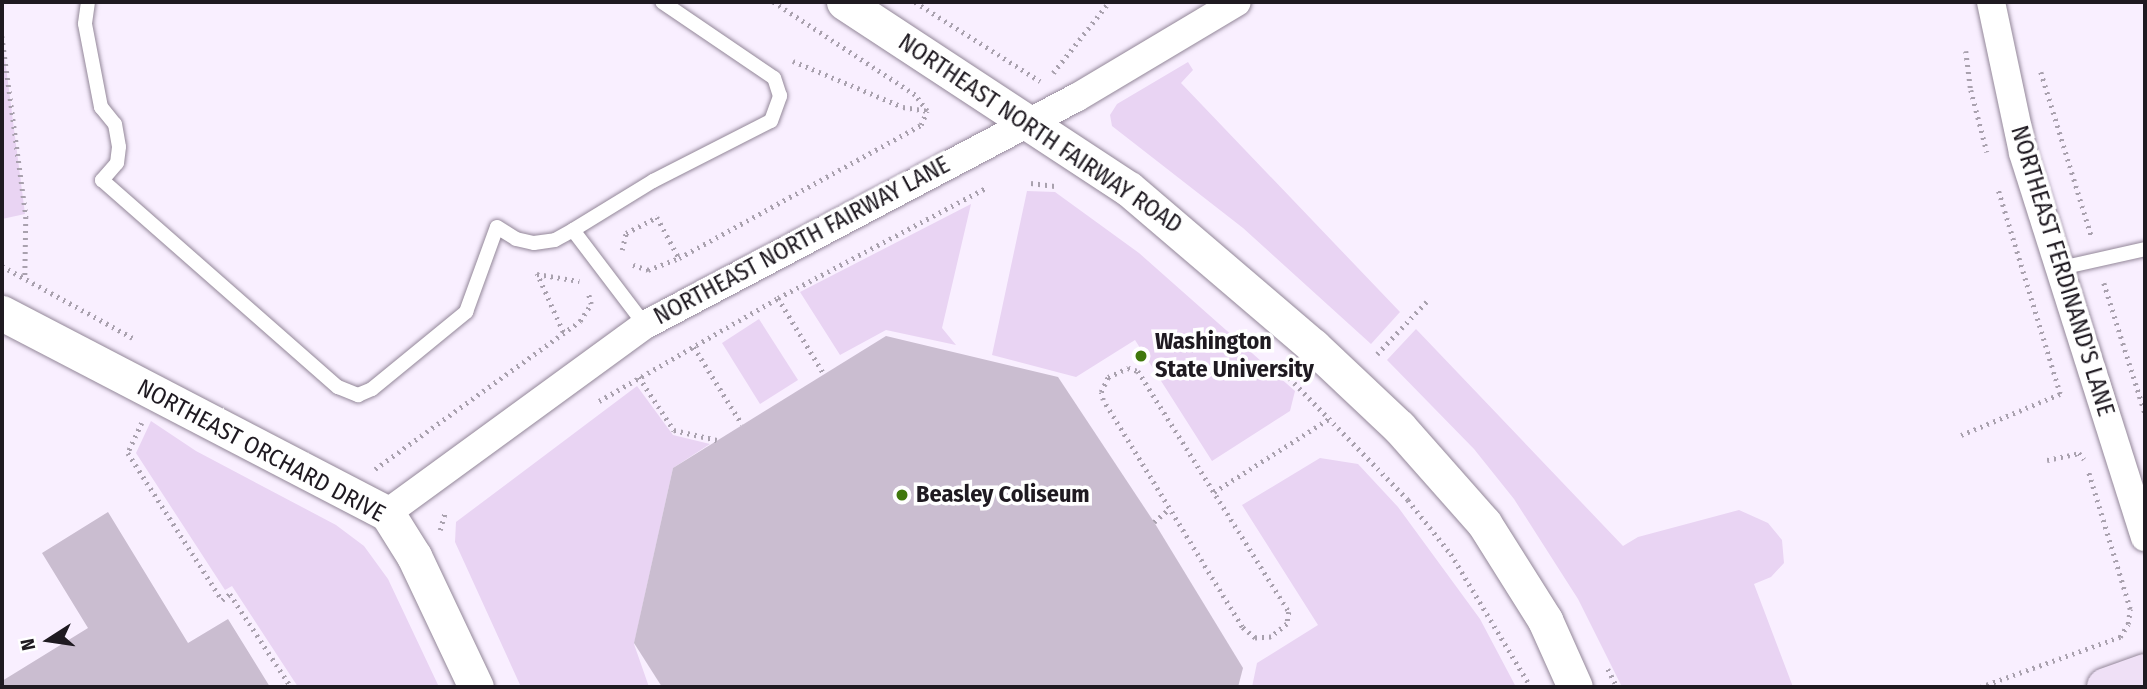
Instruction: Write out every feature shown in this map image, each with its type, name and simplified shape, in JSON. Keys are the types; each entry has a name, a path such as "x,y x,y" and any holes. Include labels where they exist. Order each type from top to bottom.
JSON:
{"main road":[{"path":"2106,687 2145,673"}],"street":[{"name":"NORTHEAST NORTH FAIRWAY ROAD","path":"844,2 1028,121 1186,234 1408,436 1502,548 1545,620 1575,687"},
{"name":"NORTHEAST NORTH FAIRWAY LANE","path":"387,513 645,325 1076,98 1237,2"},
{"name":"NORTHEAST FERDINAND'S LANE","path":"1991,2 2024,153 2145,537"},
{"name":"NORTHEAST ORCHARD DRIVE","path":"2,313 387,513 414,556 476,687"}],"lane":[{"path":"89,2 85,24 101,107 115,124 118,147 117,163 102,180 338,387 358,395 372,389 466,312 497,227 516,239 534,243 555,240 653,181 771,121 778,110 780,96 774,78 662,2"},
{"path":"573,230 645,325"},
{"path":"2061,268 2145,250"}],"path":[{"path":"773,2 915,95 926,111"},
{"path":"915,2 1026,74 1046,82 1056,80"},
{"path":"1046,82 1109,2"},
{"path":"2,36 26,217 26,279"},
{"path":"1965,40 1970,90 1989,156"},
{"path":"2036,58 2145,412"},
{"path":"789,60 903,107 926,111"},
{"path":"629,262 648,270 679,258 910,134 921,125 926,111"},
{"path":"1961,435 2060,394 1995,180"},
{"path":"1031,184 1067,190"},
{"path":"596,403 778,298 986,188"},
{"path":"624,256 620,248 625,233 657,217 679,258"},
{"path":"2,266 142,343"},
{"path":"369,472 563,332 586,313 589,294 574,278 537,274 563,332"},
{"path":"778,298 824,374"},
{"path":"1377,354 1428,300"},
{"path":"694,347 742,424"},
{"path":"1264,353 1408,500 1451,554 1531,687"},
{"path":"1128,368 1138,371 1214,492 1289,612 1287,624 1271,637 1255,638 1242,628 1102,400 1108,377 1128,368"},
{"path":"639,377 674,430 717,440"},
{"path":"148,410 128,453 222,600 230,594 291,687"},
{"path":"1214,492 1330,418"},
{"path":"1980,687 2120,637 2128,624 2130,609 2083,456 2047,460"},
{"path":"440,537 440,525 453,499"},
{"path":"1154,522 1170,509"}],"shaded area":[{"path":"2,36 25,214 2,219"},
{"path":"1188,62 1193,70 1181,83 1400,312 1371,344 1243,228 1112,126 1110,115 1117,104"},
{"path":"1027,191 1055,192 1139,253 1295,391 1290,411 1212,461 1135,340 1076,377 992,355"},
{"path":"971,204 942,328 956,345 886,330 840,355 800,292"},
{"path":"759,319 798,380 760,404 722,343"},
{"path":"1416,329 1623,546 1638,537 1739,510 1768,523 1782,540 1784,563 1771,577 1754,584 1793,687 1622,687 1578,599 1514,499 1474,449 1387,360"},
{"path":"637,386 673,435 710,444 673,468 634,644 649,687 521,687 455,542 456,522"},
{"path":"151,421 196,451 336,525 364,546 388,579 439,687 298,687 232,586 225,590 136,453"},
{"path":"1320,458 1358,464 1398,507 1480,619 1516,687 1252,687 1257,663 1318,625 1242,505"}],"building":[{"name":"Beasley Coliseum","path":"886,336 1058,377 1154,522 1243,668 1238,687 662,687 634,643 673,468"},
{"path":"108,512 188,643 228,619 270,687 2,687 2,681 88,628 42,553"}],"place":[{"name":"Washington State University","path":"1141,356"},
{"name":"Beasley Coliseum","path":"902,495"}]}
